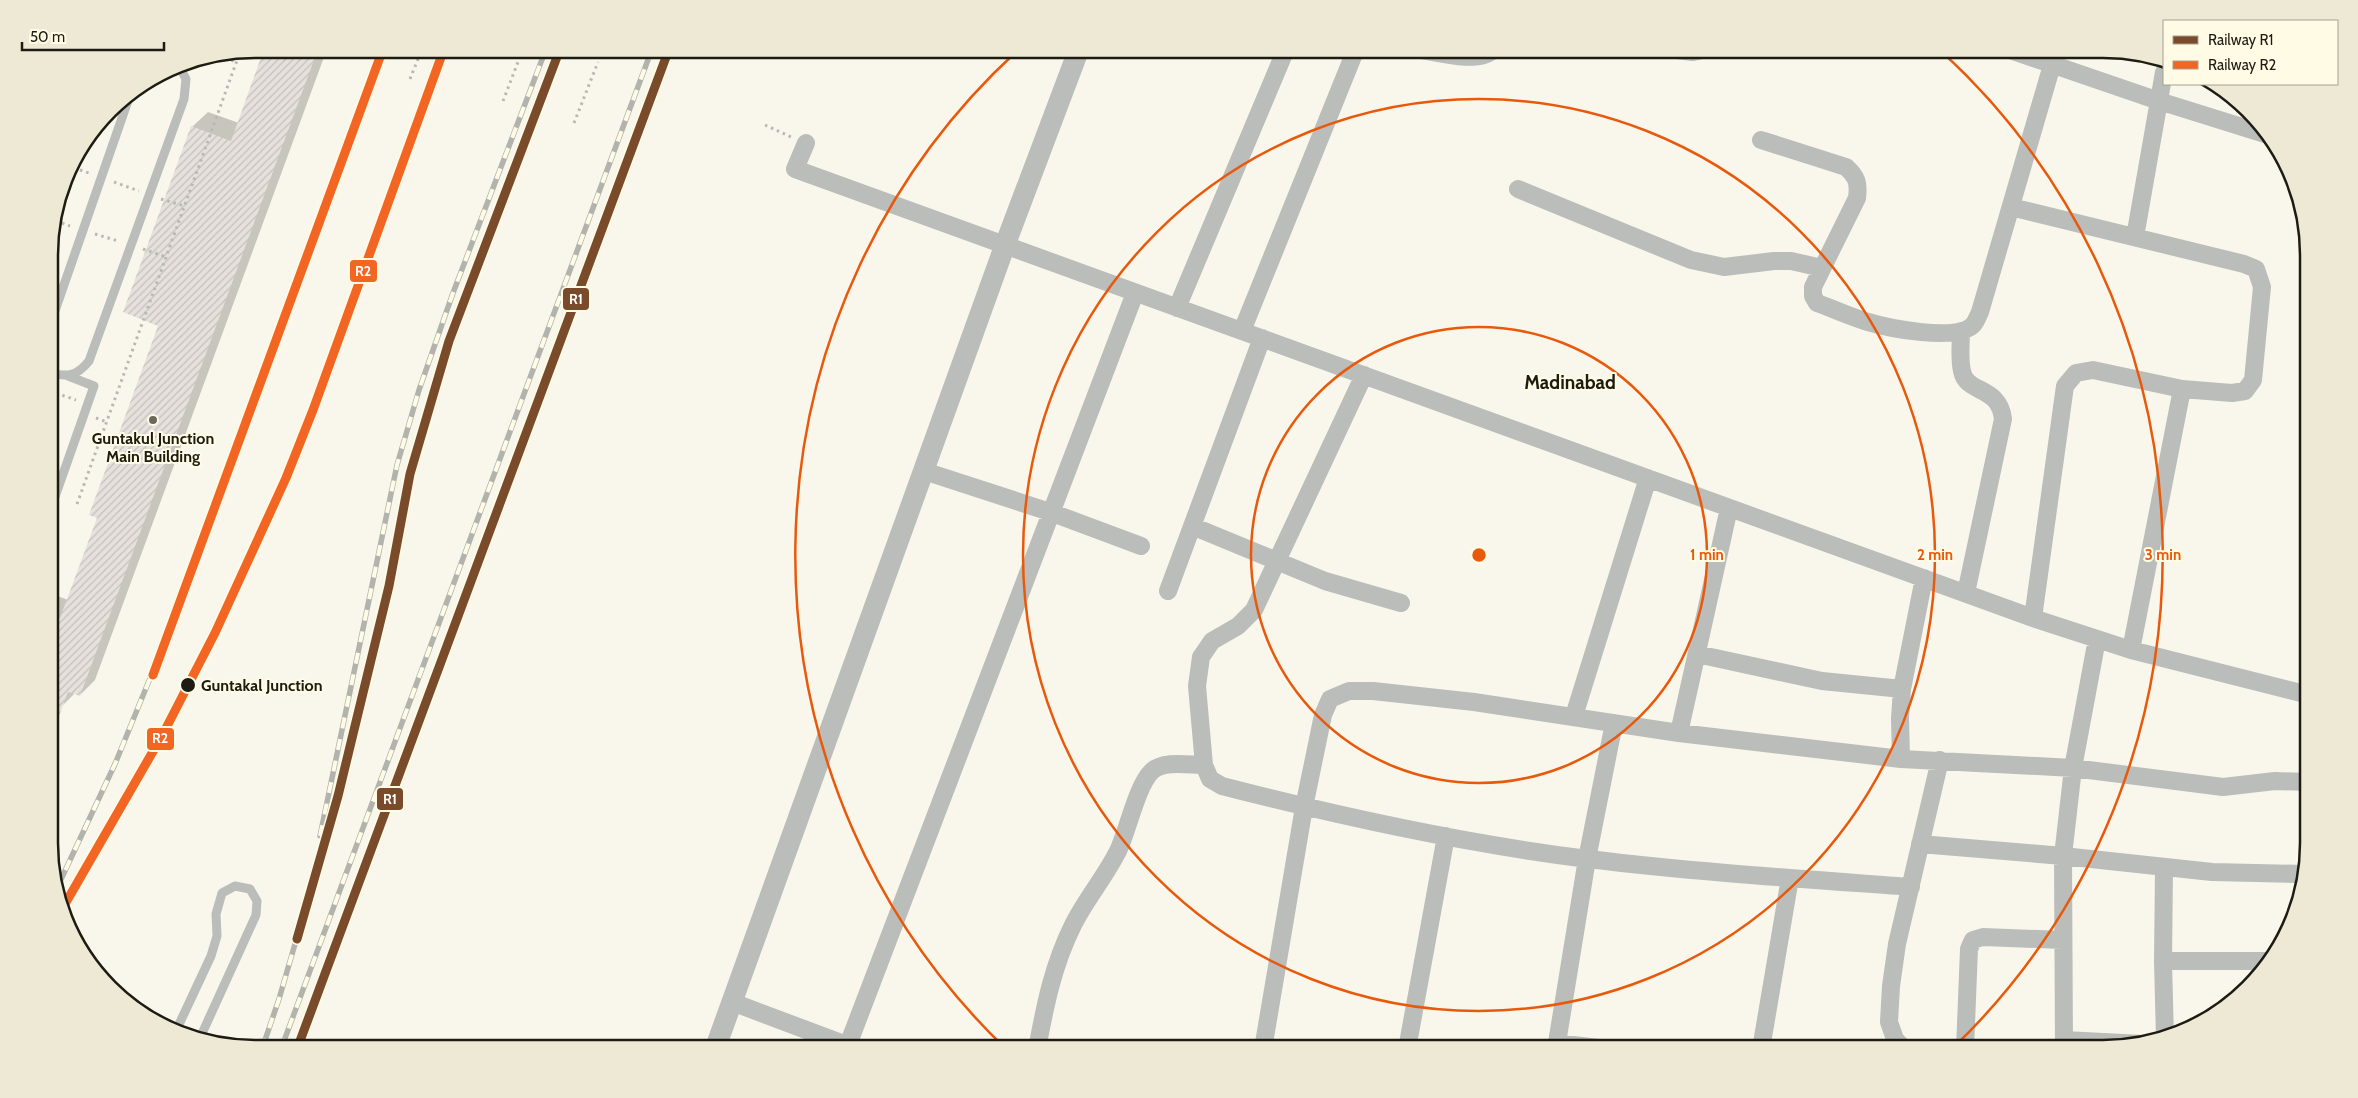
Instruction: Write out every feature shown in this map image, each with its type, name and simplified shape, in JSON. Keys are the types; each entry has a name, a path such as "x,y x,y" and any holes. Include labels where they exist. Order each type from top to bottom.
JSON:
{"street":[{"path":"718,1040 1005,245 1076,58"},
{"path":"1177,308 1282,58"},
{"path":"1242,331 1352,58"},
{"path":"2031,58 2258,132"},
{"path":"1761,140 1846,167 1855,176 1859,185 1857,198 1813,287 1813,296 1817,303 1867,322 1900,329 1943,333 1961,331 1972,326 1980,312 2052,66"},
{"path":"2135,238 2163,78"},
{"path":"806,143 795,169 2033,618 2131,650 2300,693"},
{"path":"1518,189 1690,260 1724,268 1774,261 1791,261 1822,268"},
{"path":"2011,208 2244,264 2256,269 2262,287 2253,380 2245,391 2232,393 2182,389 2093,370 2076,373 2065,386 2033,618"},
{"path":"855,1040 1050,512 1135,293"},
{"path":"1961,331 1962,372 1966,381 1994,397 2001,406 2003,419 1966,594"},
{"path":"1168,592 1262,338"},
{"path":"1364,375 1254,610 1238,626 1212,641 1201,657 1197,686 1204,765 1210,779 1222,786 1304,807 1446,836 1587,859 1911,887"},
{"path":"2131,650 2182,389"},
{"path":"924,471 1050,512 1141,546"},
{"path":"1574,716 1648,478"},
{"path":"1680,733 1729,508"},
{"path":"1192,526 1325,581 1401,603"},
{"path":"1902,759 1900,718 1902,689 1924,578"},
{"path":"2064,1040 2063,856 2073,768 2097,638"},
{"path":"1697,654 1822,681 1902,689"},
{"path":"1265,1040 1304,807 1323,715 1330,699 1349,691 1373,691 1456,700 1680,733 1902,759 2073,768 2223,787 2275,781 2300,782"},
{"path":"1557,1040 1587,859 1614,724"},
{"path":"1896,1040 1890,1022 1897,944 1940,760"},
{"path":"1039,1040 1047,993 1059,957 1073,925 1118,851 1145,779 1153,769 1170,764 1204,765"},
{"path":"1409,1040 1446,836"},
{"path":"1920,844 2063,856 2212,872 2298,874"},
{"path":"2164,868 2165,1031"},
{"path":"1763,1040 1790,878"},
{"path":"1965,1040 1969,949 1973,940 1983,937 2062,940"},
{"path":"2163,961 2262,961"},
{"path":"732,1002 833,1040"}],"lane":[{"path":"68,376 81,372 89,362 184,99 186,79 182,71"},
{"path":"58,302 127,104"},
{"path":"58,374 94,386 58,488"},
{"path":"178,1026 211,956 217,936 216,914 222,893 235,886 250,889 257,902 256,915 202,1034"}],"path":[{"path":"77,504 237,58"},
{"path":"410,79 418,58"},
{"path":"502,101 519,58"},
{"path":"228,59 236,62"},
{"path":"574,123 598,62"},
{"path":"765,125 806,143"},
{"path":"80,170 184,206"},
{"path":"62,223 166,257"}],"building":[{"name":"Guntakul Junction Main Building","path":"261,58 315,58 80,696 68,692 58,719 58,617 60,618 97,518 89,515 158,326 123,312 191,126 231,141"}],"railway":[{"path":"61,880 115,764 173,622 380,58"},
{"path":"320,836 397,465 419,390 453,293 543,58"},
{"path":"265,1040 279,999 338,796 389,586 410,474 449,341 557,58"},
{"path":"284,1040 649,58"},
{"path":"300,1040 666,58"}],"rail line":[{"name":"R2","path":"153,675 380,58"},
{"name":"R2","path":"66,902 163,734 215,633 286,478 313,410 441,58"},
{"name":"R1","path":"297,939 338,796 389,586 410,474 449,341 557,58"},
{"name":"R1","path":"300,1040 666,58"}],"place":[{"name":"Guntakul Junction Main Building","path":"153,420"},
{"name":"Guntakal Junction","path":"188,685"}],"district":[{"name":"Madinabad","path":"1570,382"}]}
